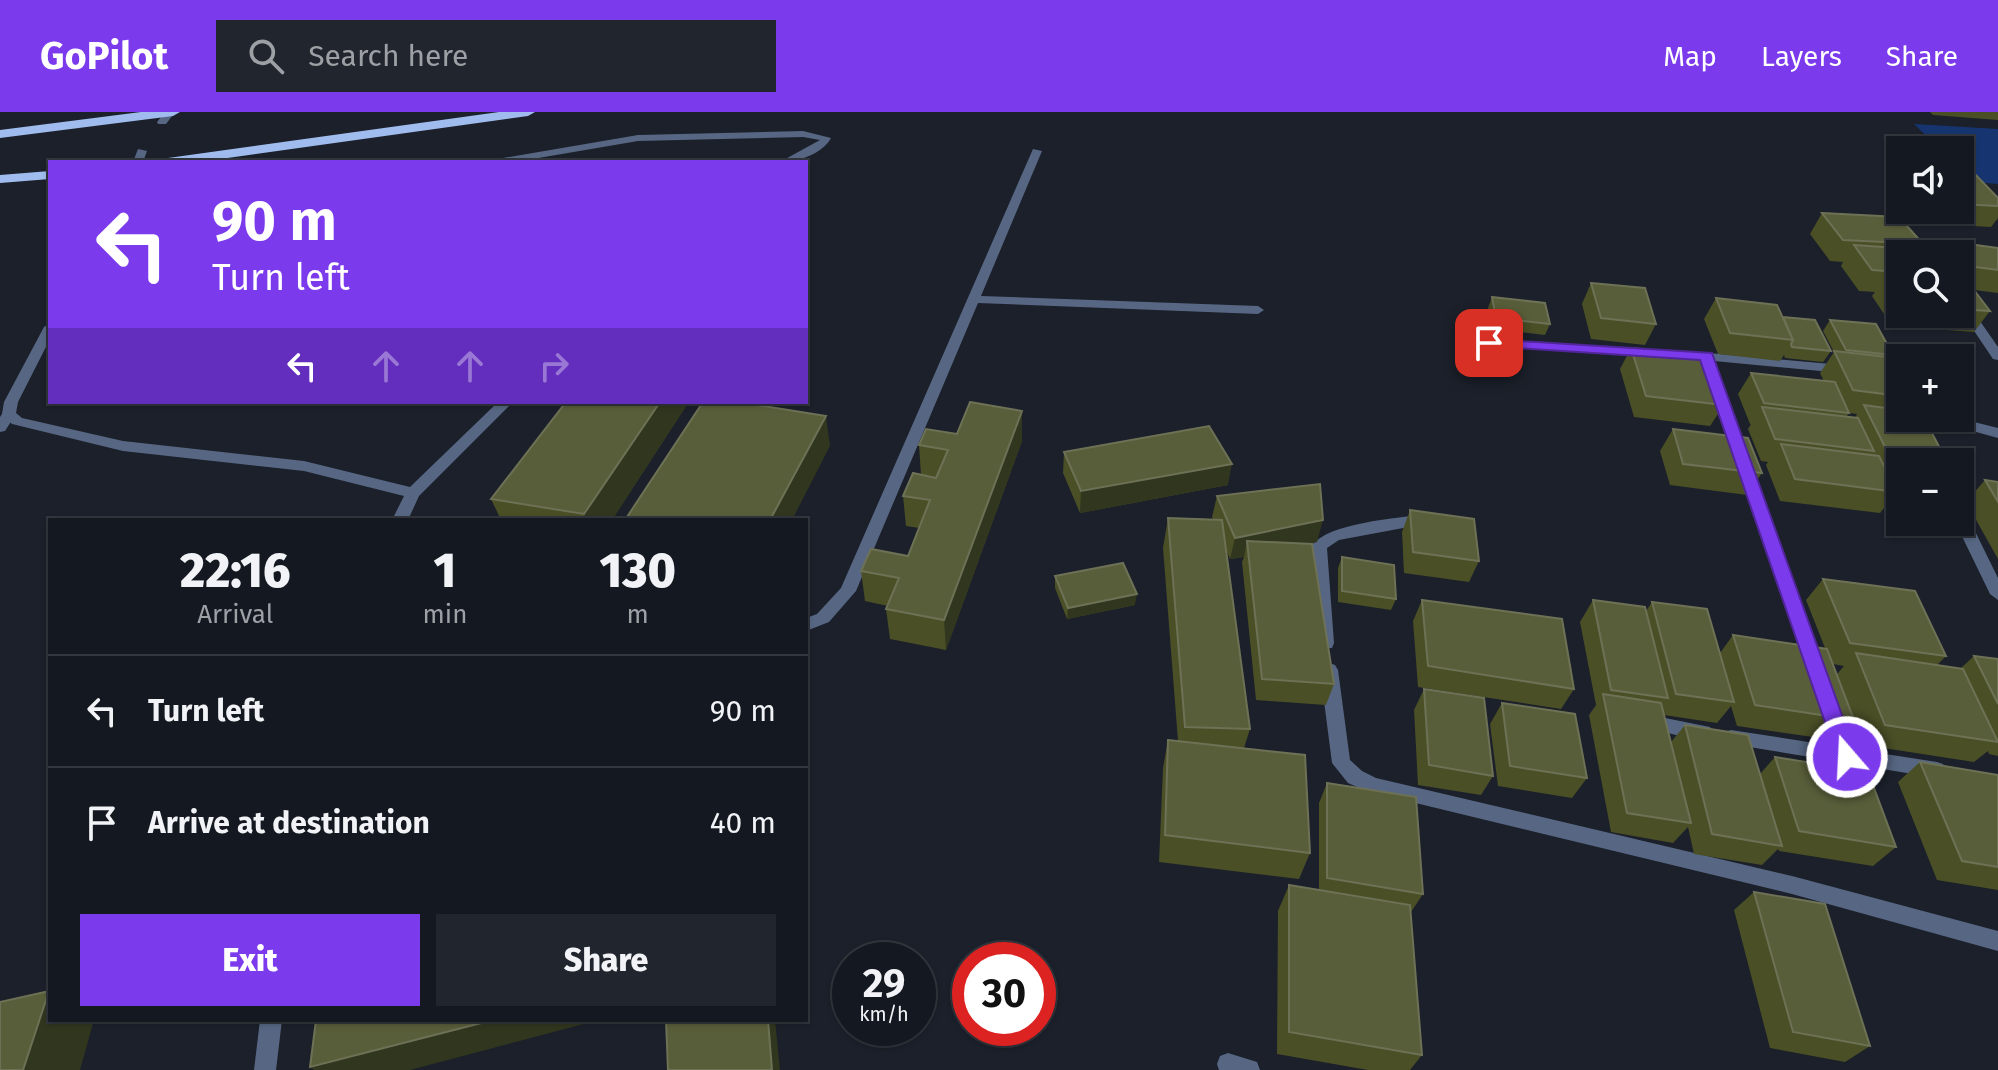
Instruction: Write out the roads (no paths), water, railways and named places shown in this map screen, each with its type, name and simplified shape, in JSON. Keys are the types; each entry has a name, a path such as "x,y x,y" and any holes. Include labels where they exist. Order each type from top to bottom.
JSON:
{"highway":[{"path":"182,160 528,112"},
{"path":"0,134 169,115"},
{"path":"0,179 48,175"}],"street":[{"path":"509,160 638,138 803,134 826,138 822,145 789,160"},
{"path":"808,624 823,618 848,591 1037,151"},
{"path":"976,299 1258,310"},
{"path":"1974,321 1998,356"},
{"path":"0,428 48,331"},
{"path":"1489,343 1706,356 1856,371"},
{"path":"1706,356 1847,757"},
{"path":"401,518 413,493 504,404"},
{"path":"9,414 17,421 49,431 123,446 304,466 413,493"},
{"path":"1992,431 1998,445"},
{"path":"1434,518 1335,535 1319,546 1336,742 1341,763 1355,777 1373,785 1792,885 1998,941"},
{"path":"1969,536 1998,594"},
{"path":"1665,725 1847,757 1961,773"},
{"path":"265,1070 271,1022"}],"water":[{"path":"1914,124 1998,129 1998,184 1974,182 1974,136 1926,136"}]}
